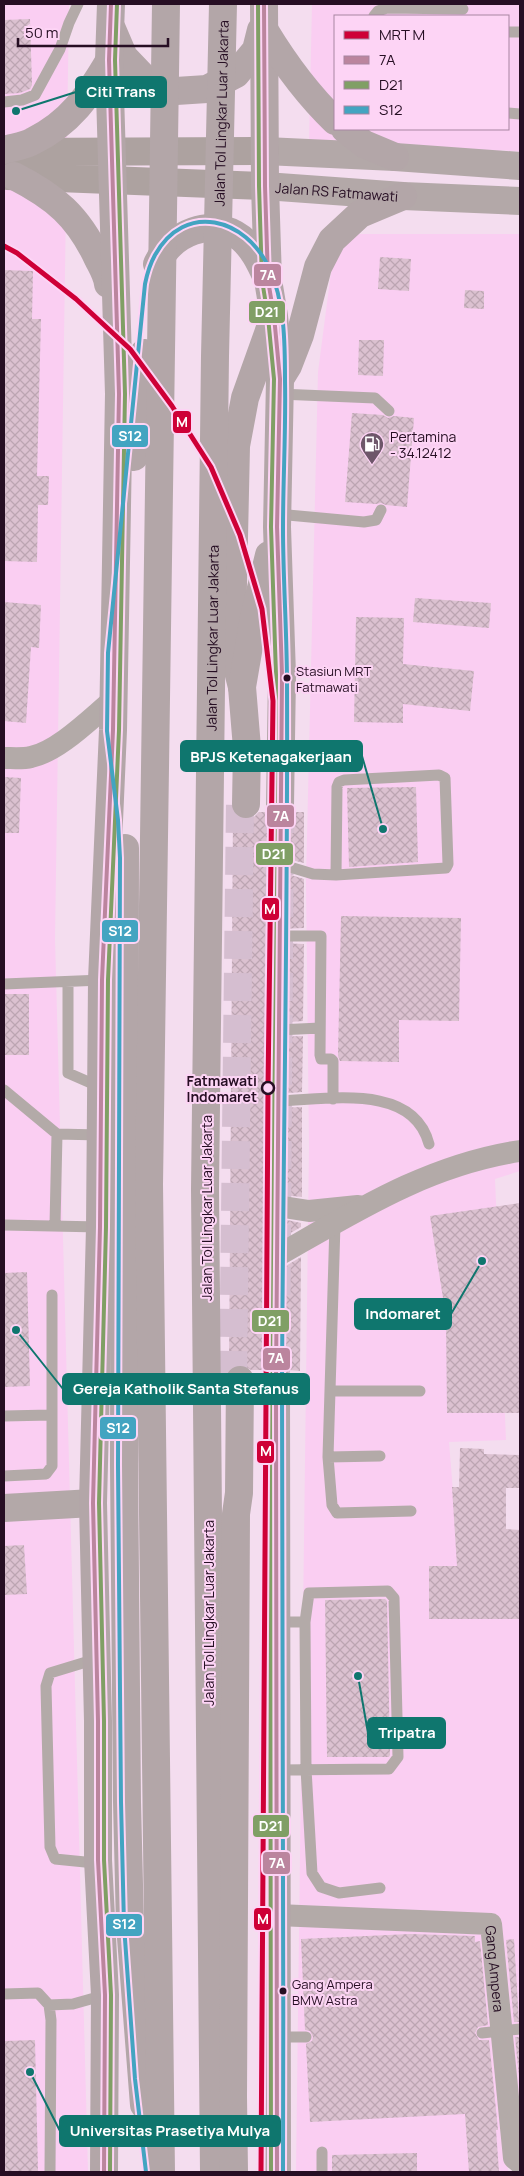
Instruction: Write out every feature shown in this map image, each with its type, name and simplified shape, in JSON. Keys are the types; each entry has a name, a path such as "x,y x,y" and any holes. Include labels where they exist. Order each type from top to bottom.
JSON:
{"highway":[{"path":"161,2172 149,1184 166,4"},
{"name":"Jalan Tol Lingkar Luar Jakarta","path":"214,2172 205,1190 215,356 223,4"},
{"path":"111,14 124,57 146,80 176,91 207,89 236,74 256,50 264,18"},
{"path":"104,2172 104,1995 98,1860 98,1721 93,1503 100,1227 102,980 113,730 118,394 109,60 111,14"},
{"path":"264,18 284,63 302,86 334,120"},
{"path":"264,18 265,186 268,280 274,316 279,386 277,520 282,675 280,805"},
{"path":"109,60 90,93 64,121 32,142 6,164 67,210 90,241 108,280 115,320"},
{"path":"346,130 364,144 395,157"},
{"path":"279,386 300,335 318,267 332,240 360,214 403,196"},
{"path":"114,653 150,291 156,268 169,246 181,236 194,230 216,228 231,232 248,245 268,280"},
{"path":"242,687 236,663 232,630 236,446 244,398 274,316"},
{"path":"243,804 241,748 243,722 242,687 254,618 277,520"},
{"path":"113,730 124,820 126,858 124,1465 130,1924 141,2079 152,2172"},
{"path":"234,2172 236,1514 232,1495 237,1379"},
{"path":"276,1379 277,2172"}],"main road":[{"path":"6,164 112,153 265,151 395,157 520,166"},
{"name":"Jalan RS Fatmawati","path":"6,164 112,180 265,186 403,196 520,201"},
{"path":"4,1508 93,1503"}],"street":[{"path":"4,758 30,758 44,753 72,734 113,700"},
{"path":"277,1256 365,1205 416,1180 493,1155 520,1151"},
{"path":"277,1206 309,1212 365,1205"},
{"name":"Gang Ampera","path":"277,1915 491,1924 501,2031 516,2132 514,2158 520,2163"}],"lane":[{"path":"4,102 22,100 35,95 60,49 78,4"},
{"path":"375,15 378,11 387,8 442,6 466,10"},
{"path":"279,386 375,398 388,410"},
{"path":"277,520 364,522 376,520 381,510"},
{"path":"280,864 313,874 336,875 446,868 448,854 445,778 443,776 344,780 339,782 337,787 336,875"},
{"path":"279,936 321,936 320,1055 321,1059 331,1059 333,1061 333,1099"},
{"path":"4,984 102,980"},
{"path":"57,1134 101,1112 68,1073 68,982"},
{"path":"278,1030 320,1028"},
{"path":"4,1090 57,1134"},
{"path":"278,1101 371,1098 392,1103 410,1115 426,1132 430,1144"},
{"path":"55,1225 57,1134"},
{"path":"335,1224 328,1457 332,1505 337,1513 410,1511"},
{"path":"4,1225 100,1227"},
{"path":"4,1476 46,1474 52,1466 52,1295"},
{"path":"331,1391 420,1392"},
{"path":"4,1416 51,1415"},
{"path":"328,1457 380,1456"},
{"path":"276,1770 306,1769 389,1769 398,1756 394,1598 388,1591 309,1593 305,1622 306,1769 312,1873 321,1887 339,1893 380,1888"},
{"path":"276,1622 305,1622"},
{"path":"96,1659 50,1673 46,1686 50,1847 55,1859 85,1862 98,1860"},
{"path":"4,1994 38,1994 49,2005 51,2020 50,2172"},
{"path":"49,2005 73,2004 104,1995"},
{"path":"276,2037 306,2037"},
{"path":"322,2152 322,2172"}],"shaded area":[{"path":"4,4 69,4 55,939 88,2172 4,2172"},
{"path":"312,4 520,4 520,152 502,150 492,154 309,143"},
{"path":"336,234 520,234 520,1171 495,1179 506,1440 449,1442 458,1553 520,1556 520,2157 507,2159 508,2172 296,2172 309,1146 306,879 318,372"}],"building":[{"path":"30,19 32,85 30,89 20,93 4,94 4,20"},
{"path":"380,257 411,259 409,291 378,289"},
{"path":"4,270 33,271 32,319 41,319 37,476 49,476 48,505 38,505 37,562 4,561"},
{"path":"465,290 484,291 484,309 464,308"},
{"path":"359,340 384,340 383,376 358,375"},
{"path":"352,413 383,415 388,418 394,416 414,418 407,507 381,503 345,502"},
{"path":"415,598 491,603 489,628 413,622"},
{"path":"4,602 41,605 39,648 31,647 26,723 4,721"},
{"path":"356,617 404,618 403,664 474,671 470,711 403,704 403,723 354,722"},
{"path":"4,777 21,778 19,833 4,833"},
{"path":"416,787 418,862 349,867 347,788"},
{"path":"259,812 266,812 272,819 280,821 288,818 294,812 304,812 304,863 279,857 275,859 273,865 278,871 304,879 304,928 275,930 272,936 273,940 279,943 304,944 303,1021 277,1023 272,1026 271,1030 272,1034 278,1037 303,1036 302,1092 277,1094 272,1097 271,1101 272,1105 278,1108 302,1107 302,1197 273,1194 267,1198 264,1204 265,1211 269,1216 301,1223 301,1227 270,1245 264,1255 266,1263 276,1269 284,1267 301,1257 300,1371 289,1370 276,1363 269,1365 263,1370 251,1370 241,1364 229,1369 233,813 238,818 246,820 254,817"},
{"path":"341,916 461,918 459,1021 399,1020 399,1062 340,1061 338,1056"},
{"path":"4,994 29,994 29,1055 4,1055"},
{"path":"520,1203 520,1413 447,1413 446,1317 430,1216"},
{"path":"27,1272 30,1386 4,1387 4,1273"},
{"path":"460,1448 484,1449 484,1454 520,1455 520,1488 506,1488 506,1529 520,1530 520,1619 429,1619 429,1566 457,1566 452,1487 459,1487"},
{"path":"24,1545 27,1594 4,1595 4,1546"},
{"path":"385,1599 387,1601 390,1755 389,1757 327,1757 325,1600"},
{"path":"410,1934 475,1936 475,1942 480,1941 488,2025 478,2027 475,2033 479,2040 489,2040 498,2130 496,2130 499,2172 469,2172 465,2114 310,2122 306,2044 312,2041 313,2037 310,2031 305,2030 301,1939"},
{"path":"514,1939 519,2022 514,2022 506,1940"},
{"path":"515,2037 520,2037 520,2087"},
{"path":"35,2040 38,2172 4,2172 4,2041"},
{"path":"417,2153 417,2172 332,2172 332,2155"}],"tunnel":[{"path":"233,1379 240,803"},
{"path":"276,1379 280,805"}],"metro line":[{"name":"M","path":"4,246 17,253 76,299 130,349 172,406 211,467 240,535 262,609 273,701 268,1088 261,2172"}],"transit line":[{"name":"7A","path":"104,2172 105,1995 98,1860 98,1721 93,1503 100,1227 102,980 113,730 119,394 109,60 111,4"},
{"name":"D21","path":"110,2172 111,1995 104,1860 104,1721 99,1503 106,1227 108,980 119,730 125,394 115,60 117,4"},
{"name":"D21","path":"258,4 259,186 262,280 268,317 274,379 271,527 276,675 270,1379 271,2172"},
{"name":"7A","path":"264,4 265,186 268,280 274,316 280,379 277,527 282,675 276,1379 277,2172"},
{"name":"S12","path":"146,2172 135,2079 124,1925 118,1465 120,858 118,820 107,731 108,653 145,284 153,258 168,238 182,227 198,222 215,223 231,228 246,237 259,251 274,281 281,309 284,338 283,528 287,665 287,773 282,1386 283,2172"}],"place":[{"name":"Citi Trans","path":"16,111"},
{"name":"Pertamina - 34.12412","path":"372,465"},
{"name":"Stasiun MRT Fatmawati","path":"287,678"},
{"name":"BPJS Ketenagakerjaan","path":"383,829"},
{"name":"Fatmawati Indomaret","path":"268,1088"},
{"name":"Indomaret","path":"482,1261"},
{"name":"Gereja Katholik Santa Stefanus","path":"16,1330"},
{"name":"Tripatra","path":"358,1676"},
{"name":"Gang Ampera BMW Astra","path":"283,1991"},
{"name":"Universitas Prasetiya Mulya","path":"30,2072"}]}
